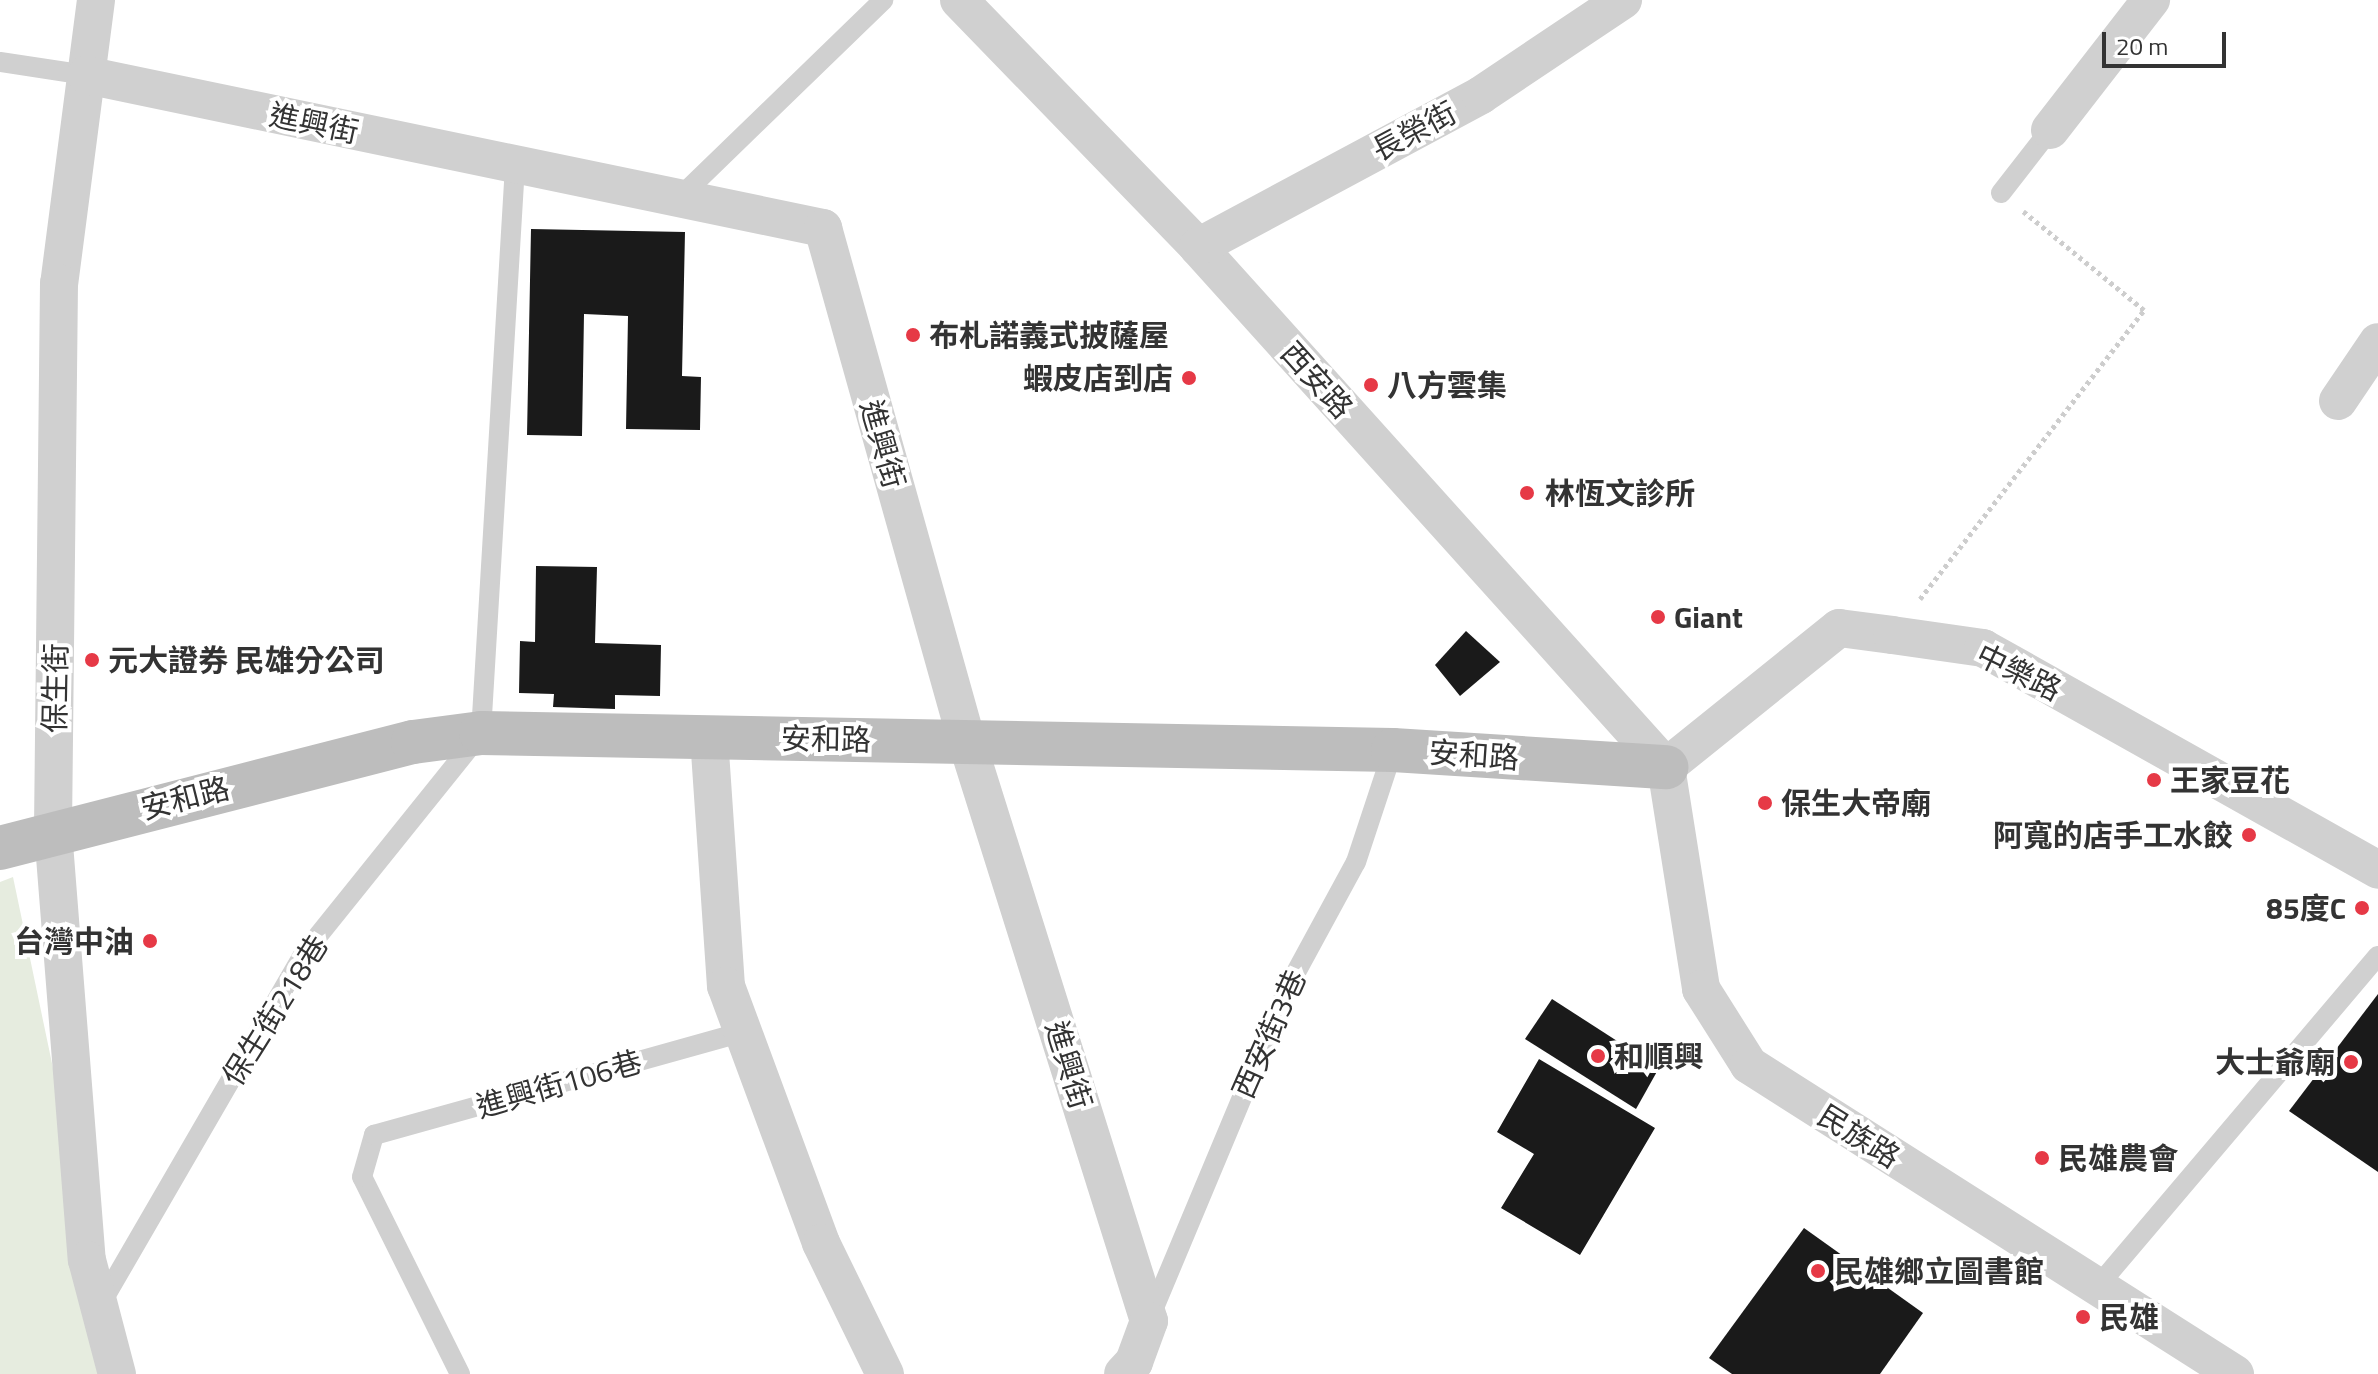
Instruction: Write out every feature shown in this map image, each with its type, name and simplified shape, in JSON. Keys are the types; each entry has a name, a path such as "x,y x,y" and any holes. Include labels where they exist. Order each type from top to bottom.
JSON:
{"street":[{"name":"保生街","path":"96,0 59,283 53,831 87,1260 117,1374"},
{"name":"西安路","path":"959,0 1198,247 1666,767"},
{"name":"長榮街","path":"1198,247 1481,95 1623,0"},
{"path":"2050,130 2151,0"},
{"name":"進興街","path":"86,75 823,228 967,742 1149,1321"},
{"path":"2338,401 2378,342"},
{"name":"中樂路","path":"1666,767 1839,628 1983,648 2378,870"},
{"name":"安和路","path":"0,848 53,831 413,742 481,733 1393,750 1666,767"},
{"path":"709,737 726,986 821,1243 885,1374"},
{"name":"民族路","path":"1666,767 1701,989 1749,1065 2235,1374"},
{"path":"1134,1370 1149,1321"}],"lane":[{"path":"678,199 883,0"},
{"path":"0,62 86,75"},
{"path":"2001,193 2050,130"},
{"path":"481,733 515,165"},
{"name":"保生街218巷","path":"99,1307 305,952 481,733"},
{"name":"西安街3巷","path":"1149,1321 1288,987 1356,862 1393,750"},
{"path":"2097,1287 2378,956"},
{"name":"進興街106巷","path":"460,1374 362,1177 374,1135 743,1032"}],"path":[{"path":"1892,635 2144,310 2001,193"}],"shaded area":[{"path":"13,877 117,1374 0,1374 0,882"}],"building":[{"path":"531,229 685,232 682,376 701,377 700,430 626,429 628,316 584,314 582,436 527,435"},
{"path":"536,566 597,567 595,643 661,645 660,696 615,695 615,709 553,707 554,694 519,693 520,641 535,642"},
{"path":"1466,631 1500,662 1460,696 1435,665"},
{"name":"大士爺廟","path":"2378,994 2378,1172 2289,1111"},
{"name":"和順興","path":"1552,999 1659,1068 1636,1109 1525,1039"},
{"path":"1539,1059 1655,1128 1580,1255 1501,1208 1534,1154 1497,1132"},
{"name":"民雄鄉立圖書館","path":"1804,1228 1923,1313 1880,1374 1732,1374 1709,1358"}],"place":[{"name":"布札諾義式披薩屋","path":"913,335"},
{"name":"蝦皮店到店","path":"1189,378"},
{"name":"八方雲集","path":"1371,385"},
{"name":"林恆文診所","path":"1527,493"},
{"name":"Giant","path":"1658,617"},
{"name":"元大證券 民雄分公司","path":"92,660"},
{"name":"王家豆花","path":"2154,780"},
{"name":"保生大帝廟","path":"1765,803"},
{"name":"阿寬的店手工水餃","path":"2249,835"},
{"name":"85度C","path":"2362,908"},
{"name":"台灣中油","path":"150,941"},
{"name":"和順興","path":"1598,1056"},
{"name":"大士爺廟","path":"2351,1062"},
{"name":"民雄農會","path":"2042,1158"},
{"name":"民雄鄉立圖書館","path":"1818,1271"},
{"name":"民雄","path":"2083,1317"}]}
